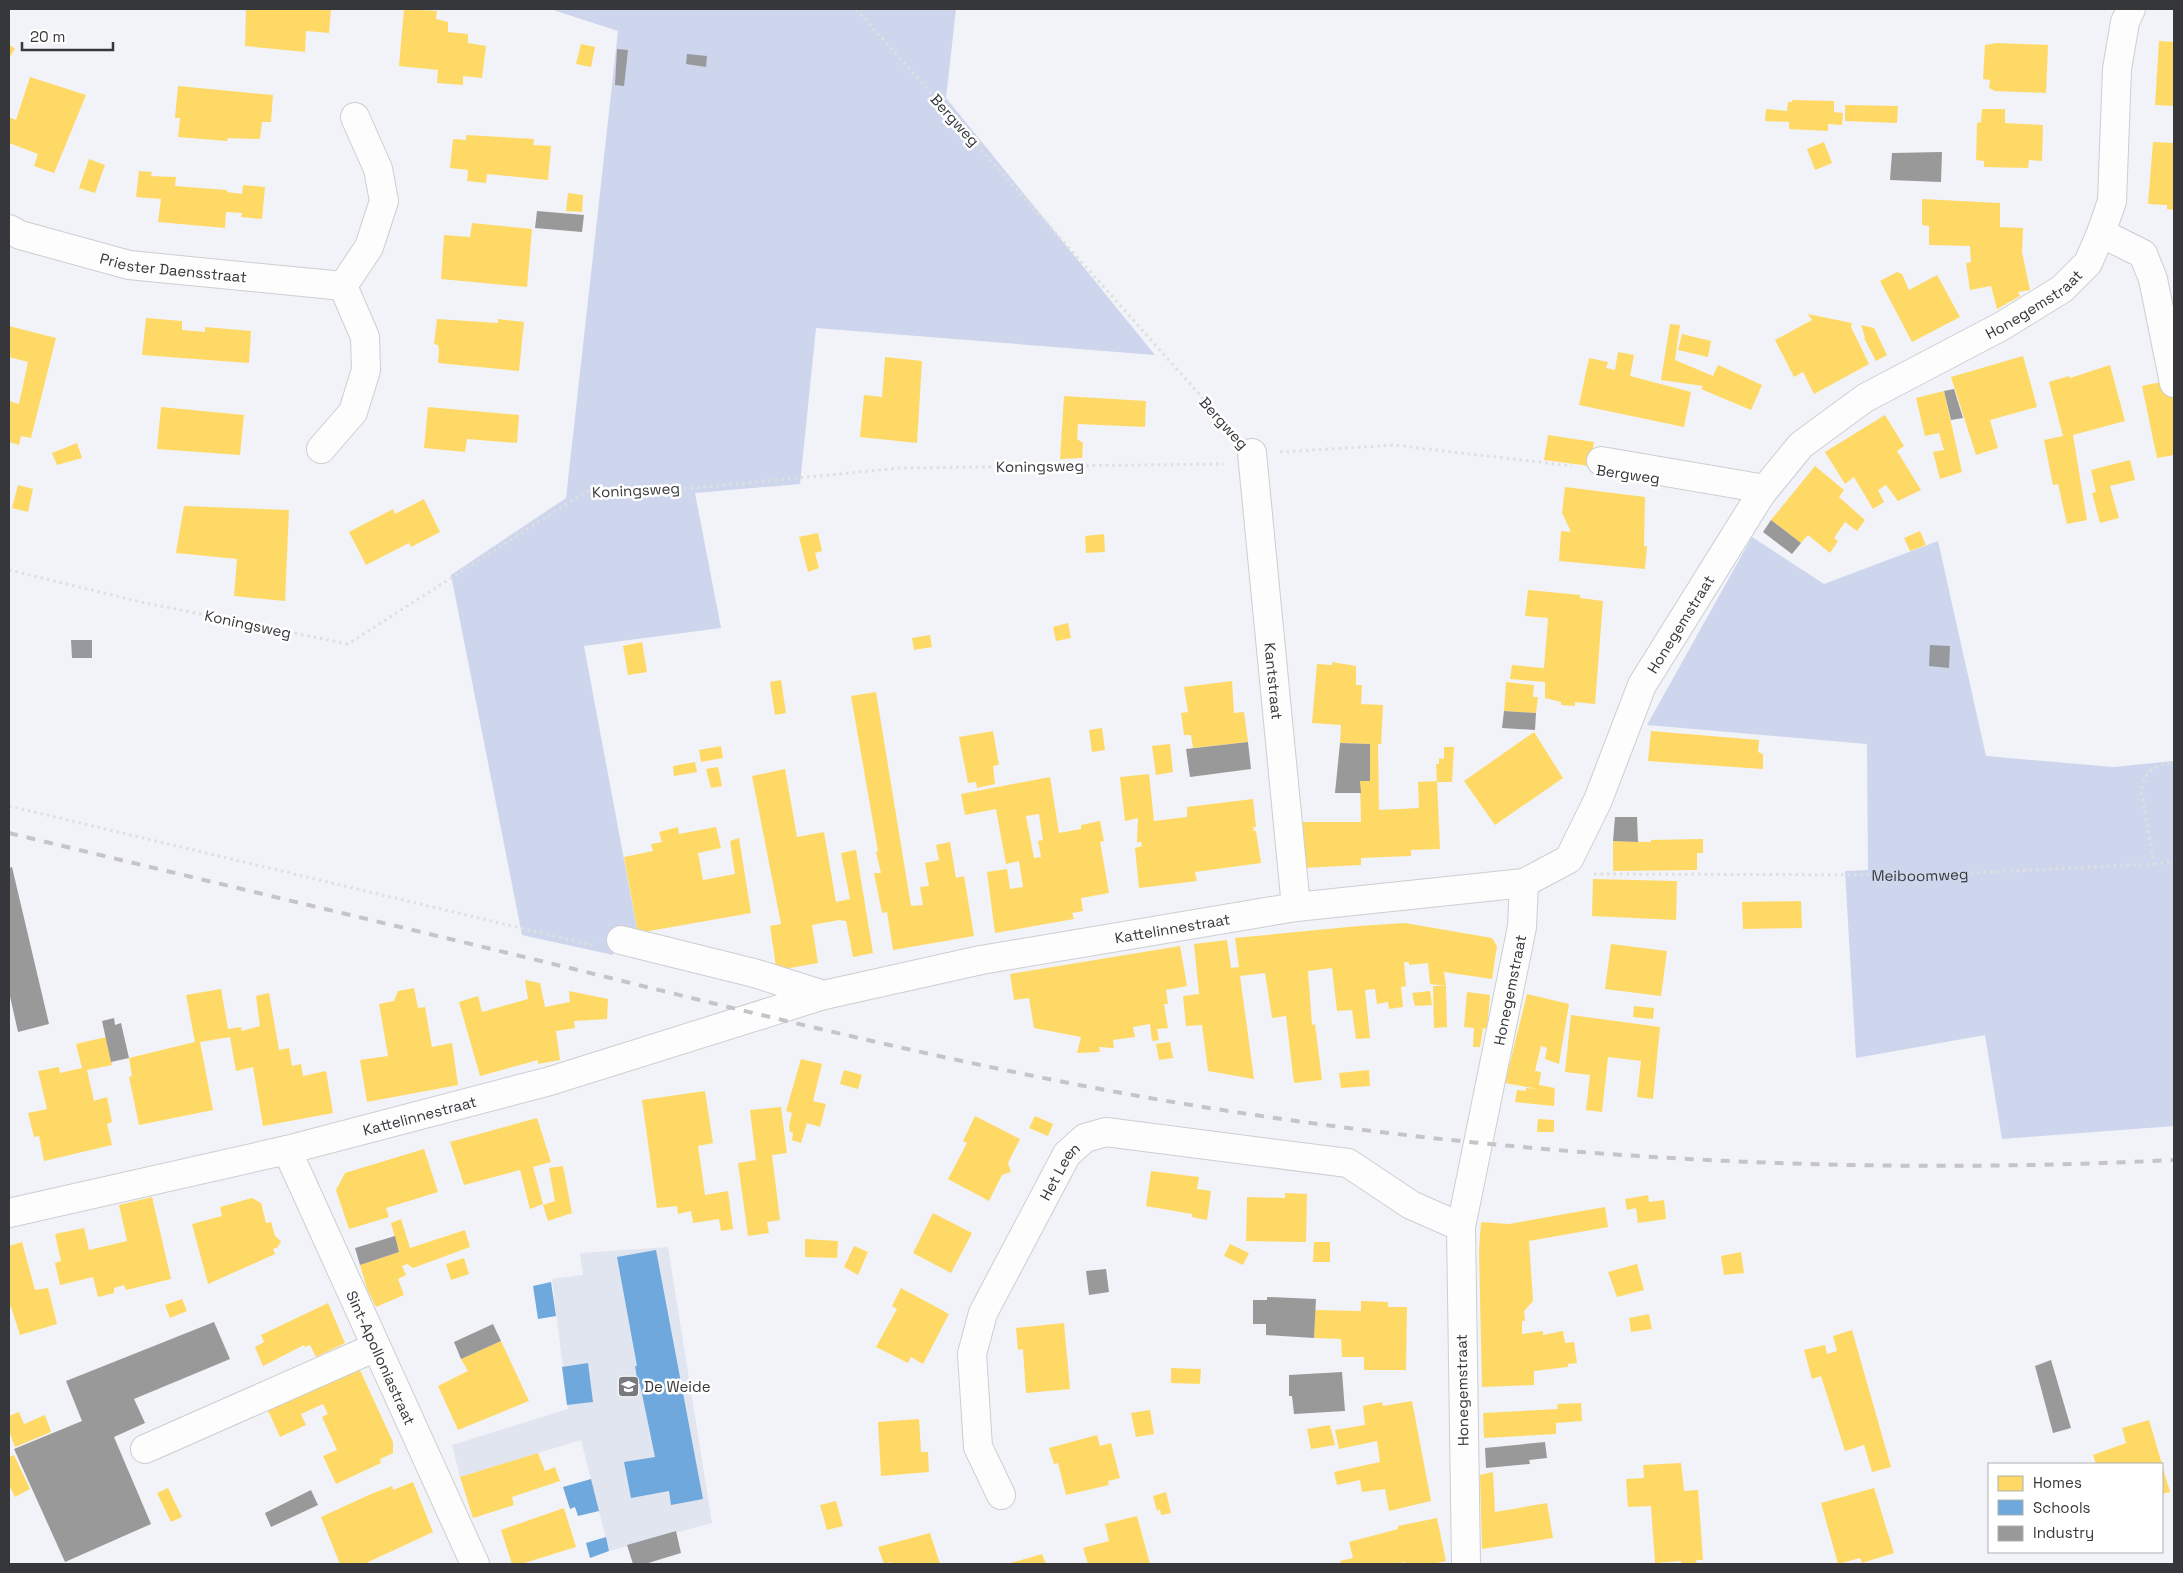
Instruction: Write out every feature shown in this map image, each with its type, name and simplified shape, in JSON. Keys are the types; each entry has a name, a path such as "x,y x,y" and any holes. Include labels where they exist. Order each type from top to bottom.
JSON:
{"street":[{"name":"Honegemstraat","path":"1569,859 1598,800 1642,686 1765,489 1801,445 1865,398 2002,326 2062,289 2088,262 2102,234 2112,201 2117,69 2125,22 2131,9"},
{"path":"321,449 352,412 366,370 365,337 343,286 369,247 384,201 378,169 356,118"},
{"name":"Priester Daensstraat","path":"9,229 20,235 129,265 343,286"},
{"path":"2102,234 2143,254 2153,279 2174,383"},
{"name":"Kantstraat","path":"1252,453 1296,907"},
{"path":"1590,464 1765,489"},
{"path":"1524,883 1569,859"},
{"name":"Honegemstraat","path":"1466,1564 1461,1227 1522,927 1524,883"},
{"name":"Kattelinnestraat","path":"9,1213 287,1150 550,1081 824,995 981,960 1296,907 1524,883"},
{"path":"621,940 754,973 824,995"},
{"name":"Het Leen","path":"1001,1495 978,1447 972,1354 983,1313 1067,1154 1085,1138 1106,1132 1348,1163 1411,1205 1461,1227"},
{"name":"Sint-Apolloniastraat","path":"287,1150 475,1564"},
{"path":"145,1449 376,1347"}],"path":[{"name":"Bergweg","path":"856,9 1252,453 1394,445 1590,464"},
{"name":"Koningsweg","path":"9,570 140,602 348,644 587,491 695,488 900,468 1235,464 1252,453"},
{"path":"2154,864 2141,790 2144,778 2152,767 2174,761"},
{"path":"9,806 605,948 621,940"},
{"name":"Meiboomweg","path":"1569,859 1587,874 1928,875 2154,864 2174,861"}],"shaded area":[{"path":"550,9 956,9 946,98 1155,355 816,328 800,484 695,493 721,628 584,646 638,934 618,930 613,955 522,935 451,575 566,498 618,31"},
{"path":"1752,537 1824,584 1938,541 1986,756 2113,767 2174,761 2174,1126 2002,1139 1985,1035 1856,1058 1845,871 1868,870 1867,744 1647,725"},
{"name":"De Weide","path":"668,1247 712,1523 609,1551 581,1440 460,1477 452,1445 568,1409 552,1279 583,1275 580,1253"}],"building: Homes":[{"path":"246,9 331,9 329,33 306,31 305,52 245,46"},
{"path":"404,9 437,11 436,19 448,22 448,32 468,34 468,43 486,46 482,78 463,76 463,85 437,83 438,70 399,66"},
{"path":"2159,41 2174,42 2174,106 2155,105"},
{"path":"1997,43 2048,45 2046,93 1995,91 1989,88 1990,80 1983,79 1985,45"},
{"path":"9,44 15,49 9,58"},
{"path":"581,44 595,47 591,67 576,64"},
{"path":"30,77 86,95 54,173 34,166 38,154 9,143 9,117 16,120"},
{"path":"178,86 273,95 271,122 262,122 260,139 228,138 227,141 178,137 180,118 175,118"},
{"path":"1792,100 1834,101 1834,112 1843,113 1842,125 1828,124 1828,131 1789,129 1789,122 1765,121 1766,109 1787,111 1788,102 1792,102"},
{"path":"1845,105 1898,106 1897,123 1845,121"},
{"path":"1982,109 2005,109 2005,123 2043,125 2042,161 2029,160 2028,168 1984,167 1984,161 1976,160 1977,123 1981,122"},
{"path":"466,135 534,139 533,145 551,146 548,180 487,174 486,183 467,181 468,170 450,168 453,139 466,140"},
{"path":"1824,142 1832,163 1815,170 1807,149"},
{"path":"2153,142 2174,143 2174,210 2167,209 2167,205 2148,204"},
{"path":"89,159 105,165 95,193 79,188"},
{"path":"139,171 152,172 151,176 176,177 175,186 227,190 227,192 242,194 243,185 265,187 262,219 241,217 242,213 226,212 225,228 158,222 161,199 136,197"},
{"path":"568,193 583,195 582,212 566,211"},
{"path":"1922,199 2000,203 2000,227 2023,228 2022,252 2030,290 2018,292 2020,296 1997,309 1991,286 1970,290 1966,263 1971,262 1970,246 1929,245 1929,226 1922,225"},
{"path":"472,223 532,229 527,287 441,279 444,235 470,237"},
{"path":"1897,272 1902,274 1909,290 1937,275 1960,317 1912,342 1880,281"},
{"path":"1808,314 1852,323 1851,327 1869,364 1814,394 1803,372 1794,377 1775,340 1812,320"},
{"path":"146,318 182,321 182,330 205,332 205,327 251,331 249,363 142,355"},
{"path":"437,319 498,323 498,319 524,322 519,371 438,363 439,349 438,345 434,344"},
{"path":"1670,324 1680,325 1675,360 1713,376 1718,365 1762,385 1751,410 1701,389 1703,386 1661,380"},
{"path":"1861,325 1874,328 1887,355 1876,361 1864,338"},
{"path":"9,326 56,338 31,438 21,436 19,445 9,442 9,401 19,404 28,362 9,357"},
{"path":"1682,334 1711,341 1708,357 1678,350"},
{"path":"1618,352 1634,355 1630,376 1691,392 1684,427 1579,405 1589,358 1608,362 1606,368 1615,370"},
{"path":"2023,356 2037,407 1990,420 1998,448 1976,455 1951,377"},
{"path":"885,357 922,361 917,443 860,437 864,395 882,397"},
{"path":"2110,365 2125,421 2073,435 2087,520 2067,524 2058,484 2053,485 2044,440 2063,436 2049,382 2069,376 2070,378"},
{"path":"2170,380 2174,405 2174,455 2157,458 2142,386"},
{"path":"1944,391 1962,472 1940,479 1933,452 1944,450 1939,433 1925,436 1916,398"},
{"path":"1064,396 1146,401 1145,427 1078,424 1077,439 1083,443 1082,458 1060,459"},
{"path":"161,407 244,415 240,455 157,449"},
{"path":"428,407 519,415 517,443 467,439 465,452 424,448"},
{"path":"1885,415 1904,446 1897,451 1921,490 1898,501 1886,485 1878,490 1884,502 1873,509 1854,477 1845,484 1825,452"},
{"path":"1548,435 1594,442 1590,466 1544,460"},
{"path":"77,443 82,458 57,465 52,453"},
{"path":"2130,460 2135,480 2110,486 2119,518 2100,523 2092,493 2096,492 2091,470"},
{"path":"1815,466 1844,490 1839,497 1865,520 1857,531 1845,522 1834,538 1838,541 1830,553 1808,535 1801,543 1771,520"},
{"path":"18,485 33,489 28,512 12,508"},
{"path":"1565,487 1645,497 1644,546 1647,546 1645,569 1559,561 1561,531 1571,532 1562,513"},
{"path":"424,499 440,532 411,547 409,543 366,565 349,532 393,509 395,514"},
{"path":"184,506 289,510 285,601 234,596 237,559 176,553"},
{"path":"1920,531 1926,545 1910,551 1904,538"},
{"path":"818,533 822,551 815,553 819,568 808,572 799,537"},
{"path":"1104,534 1105,552 1086,553 1085,536"},
{"path":"1528,590 1580,595 1580,598 1603,601 1595,704 1575,702 1575,706 1561,705 1561,702 1545,698 1545,682 1510,679 1512,665 1544,668 1548,618 1525,616"},
{"path":"1068,623 1071,638 1056,641 1053,627"},
{"path":"930,635 932,647 914,650 912,638"},
{"path":"642,642 647,672 628,675 623,646"},
{"path":"1332,662 1356,666 1356,685 1362,685 1361,704 1383,705 1381,744 1378,744 1379,810 1419,808 1418,782 1437,781 1436,764 1439,764 1439,758 1444,759 1444,747 1454,747 1452,782 1437,782 1440,849 1411,850 1411,856 1361,858 1361,865 1303,868 1301,822 1361,822 1360,781 1370,781 1370,744 1340,743 1341,725 1312,723 1317,664 1332,665"},
{"path":"781,680 786,713 775,715 770,682"},
{"path":"1232,681 1234,713 1244,712 1248,742 1193,748 1191,735 1184,735 1181,713 1188,712 1184,687"},
{"path":"1506,682 1534,685 1533,697 1538,697 1536,713 1504,711"},
{"path":"876,692 911,906 923,905 920,887 929,886 925,863 939,860 936,845 950,842 956,878 964,876 974,936 893,950 887,912 882,913 874,873 881,873 851,696"},
{"path":"1102,728 1105,750 1092,752 1089,730"},
{"path":"993,731 999,765 993,766 995,784 977,788 976,782 968,783 959,737"},
{"path":"1651,731 1759,740 1758,752 1763,754 1763,769 1648,761"},
{"path":"1534,732 1563,778 1495,825 1464,781"},
{"path":"1170,744 1173,772 1156,775 1152,746"},
{"path":"721,746 723,758 701,762 699,750"},
{"path":"695,762 697,772 674,776 673,766"},
{"path":"718,767 722,786 711,788 706,769"},
{"path":"785,769 797,837 824,832 836,902 850,899 841,853 856,850 873,953 853,957 846,921 839,920 812,925 818,963 790,968 776,967 770,926 781,924 752,776"},
{"path":"1149,774 1154,821 1187,817 1187,807 1253,799 1256,827 1253,827 1254,831 1256,831 1261,863 1195,872 1197,881 1139,888 1135,848 1142,846 1141,842 1137,842 1138,818 1125,821 1120,777"},
{"path":"1050,777 1059,833 1081,829 1081,825 1100,821 1104,841 1100,842 1109,893 1081,898 1083,911 1072,913 1074,919 995,933 987,872 1007,869 1010,889 1023,887 1019,861 1006,864 996,809 965,815 961,794","holes":["1039,814 1043,840 1038,841 1041,857 1034,858 1026,816"]},
{"path":"678,827 679,834 716,827 721,848 698,853 703,880 735,874 730,841 739,838 751,913 638,933 624,857 653,851 651,844 662,842 659,832"},
{"path":"1703,839 1703,853 1697,853 1697,870 1613,871 1613,841 1651,842 1651,840"},
{"path":"1593,879 1677,881 1676,920 1592,916"},
{"path":"1801,901 1802,928 1743,929 1742,902"},
{"path":"1405,923 1492,938 1497,946 1492,979 1444,972 1446,986 1430,984 1428,963 1409,965 1409,962 1404,962 1406,986 1401,987 1403,1007 1389,1009 1388,1002 1377,1004 1375,989 1365,990 1370,1038 1356,1039 1352,1010 1337,1011 1332,968 1308,971 1312,1025 1315,1024 1322,1080 1294,1083 1286,1016 1272,1018 1265,973 1240,976 1254,1079 1208,1071 1202,1025 1186,1026 1183,996 1199,994 1194,944 1227,940 1231,968 1239,967 1235,938"},
{"path":"1611,944 1667,951 1661,996 1605,989"},
{"path":"1180,946 1187,986 1166,990 1168,1004 1164,1004 1168,1028 1157,1029 1159,1040 1152,1041 1150,1024 1133,1027 1135,1037 1113,1040 1114,1048 1099,1047 1100,1052 1077,1053 1081,1037 1034,1028 1029,998 1014,1000 1010,974"},
{"path":"525,980 540,983 545,1007 570,1002 569,991 608,999 607,1019 574,1021 575,1028 556,1031 560,1060 538,1064 538,1060 480,1076 459,1002 478,996 482,1012 528,999"},
{"path":"1433,986 1446,986 1447,1027 1434,1028"},
{"path":"414,988 418,1008 425,1007 432,1047 452,1043 458,1085 367,1102 360,1060 388,1056 379,1004 394,1001 398,991"},
{"path":"221,989 228,1029 241,1027 242,1031 260,1026 256,996 269,993 279,1050 289,1048 292,1066 301,1064 303,1076 326,1071 333,1113 263,1126 253,1067 236,1071 230,1037 200,1042 213,1110 139,1125 129,1077 132,1076 129,1058 195,1042 186,995"},
{"path":"1430,991 1432,1005 1415,1006 1412,993"},
{"path":"1467,992 1490,995 1487,1029 1483,1028 1480,1047 1473,1047 1474,1028 1464,1027"},
{"path":"1527,994 1569,1004 1559,1064 1545,1059 1547,1048 1541,1046 1535,1071 1541,1072 1539,1085 1555,1088 1554,1106 1515,1102 1517,1090 1526,1091 1526,1088 1538,1089 1505,1083"},
{"path":"1634,1006 1654,1008 1653,1019 1633,1017"},
{"path":"1571,1015 1660,1027 1653,1099 1637,1097 1641,1061 1608,1057 1602,1112 1586,1110 1590,1075 1565,1072"},
{"path":"106,1037 112,1065 87,1070 94,1101 107,1097 112,1122 107,1124 112,1145 44,1161 39,1136 34,1137 28,1113 47,1109 38,1071 59,1067 60,1073 82,1068 76,1044"},
{"path":"1170,1042 1173,1058 1159,1060 1156,1044"},
{"path":"801,1059 822,1064 813,1101 826,1104 820,1127 807,1123 801,1143 792,1140 793,1133 790,1132 789,1126 792,1113 786,1111"},
{"path":"844,1070 862,1075 858,1089 840,1084"},
{"path":"1369,1070 1370,1086 1341,1088 1339,1073"},
{"path":"705,1091 713,1143 698,1146 705,1195 728,1191 733,1229 721,1231 719,1219 693,1223 691,1211 678,1214 677,1206 657,1208 642,1100"},
{"path":"781,1107 787,1153 772,1155 780,1220 767,1222 769,1233 748,1236 738,1163 756,1160 750,1110"},
{"path":"975,1116 1020,1139 1008,1163 1011,1172 1002,1175 989,1201 948,1179 967,1143 963,1141"},
{"path":"1035,1116 1053,1124 1048,1136 1029,1128"},
{"path":"537,1118 551,1162 533,1167 543,1204 530,1209 520,1170 464,1185 450,1142"},
{"path":"1538,1119 1554,1120 1554,1132 1537,1132"},
{"path":"424,1149 438,1192 386,1208 389,1217 349,1229 336,1190 345,1173"},
{"path":"563,1166 572,1213 548,1221 543,1205 555,1201 549,1168"},
{"path":"1151,1171 1199,1177 1197,1189 1211,1191 1207,1220 1192,1217 1192,1214 1146,1206"},
{"path":"1285,1193 1307,1194 1306,1242 1246,1241 1247,1197 1285,1198"},
{"path":"1648,1195 1649,1202 1664,1200 1666,1219 1638,1223 1636,1208 1627,1210 1625,1199"},
{"path":"152,1197 171,1279 126,1290 124,1285 114,1288 114,1293 98,1297 93,1277 60,1285 55,1263 61,1261 55,1234 84,1228 89,1250 127,1241 119,1205"},
{"path":"252,1198 261,1203 266,1223 271,1222 275,1236 281,1241 278,1247 273,1249 275,1254 208,1284 192,1224 222,1216 220,1207"},
{"path":"1605,1207 1608,1227 1529,1241 1533,1301 1524,1311 1525,1321 1522,1321 1522,1334 1543,1331 1543,1335 1563,1331 1565,1343 1574,1342 1577,1363 1568,1364 1568,1367 1534,1371 1534,1385 1482,1387 1479,1250 1481,1222 1509,1224"},
{"path":"933,1213 972,1233 951,1273 913,1253"},
{"path":"401,1219 410,1248 465,1230 470,1247 413,1268 407,1264 402,1266 406,1275 398,1279 404,1295 376,1307 367,1289 360,1265 399,1252 391,1223"},
{"path":"805,1239 838,1241 837,1258 805,1257"},
{"path":"22,1242 35,1290 48,1288 57,1324 20,1335 11,1307 9,1307 9,1246"},
{"path":"1314,1242 1330,1242 1330,1262 1313,1262"},
{"path":"1230,1244 1249,1253 1243,1265 1224,1256"},
{"path":"854,1246 868,1252 858,1275 844,1267"},
{"path":"1741,1252 1744,1273 1724,1275 1721,1256"},
{"path":"464,1258 469,1274 451,1280 446,1264"},
{"path":"1637,1264 1644,1290 1617,1297 1608,1272"},
{"path":"901,1288 949,1314 923,1364 911,1357 908,1363 876,1347 897,1309 892,1306"},
{"path":"182,1299 187,1311 170,1318 165,1305"},
{"path":"1361,1301 1388,1302 1388,1307 1407,1307 1406,1370 1364,1370 1364,1357 1342,1357 1341,1339 1314,1338 1315,1310 1361,1311"},
{"path":"328,1303 345,1343 316,1357 310,1345 305,1347 304,1345 263,1366 255,1347 264,1342 261,1335"},
{"path":"1649,1314 1652,1329 1631,1332 1629,1318"},
{"path":"1064,1323 1070,1389 1026,1393 1023,1349 1018,1350 1016,1328"},
{"path":"1852,1330 1891,1467 1872,1472 1864,1445 1845,1451 1821,1376 1812,1379 1804,1350 1825,1345 1827,1354 1837,1351 1833,1336"},
{"path":"501,1341 529,1401 458,1430 438,1386 468,1371 461,1359"},
{"path":"359,1368 393,1442 393,1453 380,1459 381,1463 336,1484 323,1456 337,1450 322,1417 328,1414 323,1404 301,1414 306,1425 280,1437 266,1406"},
{"path":"1171,1368 1201,1369 1200,1384 1171,1383"},
{"path":"1412,1401 1431,1501 1389,1511 1385,1489 1362,1492 1360,1480 1337,1485 1334,1472 1380,1462 1377,1441 1339,1449 1335,1430 1365,1425 1363,1406 1382,1402 1383,1406"},
{"path":"1581,1403 1582,1421 1556,1423 1556,1434 1484,1438 1483,1413 1558,1409 1557,1404"},
{"path":"1150,1410 1154,1434 1136,1437 1131,1413"},
{"path":"19,1412 24,1424 45,1415 51,1432 15,1447 9,1431 9,1416"},
{"path":"919,1419 921,1452 928,1452 929,1472 881,1476 878,1422"},
{"path":"2149,1420 2162,1463 2096,1463 2093,1455 2126,1443 2122,1428"},
{"path":"1330,1425 1335,1445 1311,1449 1307,1429"},
{"path":"1097,1435 1100,1446 1111,1443 1120,1478 1108,1481 1109,1485 1066,1495 1058,1463 1054,1464 1049,1448"},
{"path":"538,1453 545,1471 555,1467 560,1481 512,1497 514,1505 473,1518 460,1477"},
{"path":"14,1455 30,1489 15,1497 9,1485 9,1457"},
{"path":"1681,1463 1684,1491 1698,1490 1703,1560 1696,1560 1697,1564 1681,1564 1681,1561 1655,1563 1651,1506 1628,1507 1626,1479 1644,1478 1643,1465"},
{"path":"2163,1468 2170,1492 2163,1494"},
{"path":"1493,1472 1495,1512 1547,1503 1553,1538 1482,1549 1480,1475"},
{"path":"413,1482 433,1532 364,1564 340,1564 321,1517 392,1486 393,1490"},
{"path":"168,1488 182,1517 171,1522 157,1493"},
{"path":"1874,1488 1894,1553 1862,1563 1860,1558 1838,1564 1821,1503"},
{"path":"1166,1492 1171,1513 1161,1515 1160,1509 1157,1511 1153,1496"},
{"path":"836,1501 843,1526 827,1530 820,1505"},
{"path":"564,1508 576,1547 521,1564 512,1564 501,1530"},
{"path":"1137,1516 1150,1564 1088,1564 1083,1548 1109,1541 1105,1524"},
{"path":"1437,1518 1446,1561 1432,1564 1405,1564 1405,1562 1394,1564 1341,1564 1340,1561 1353,1558 1349,1542 1398,1529 1398,1526"},
{"path":"930,1533 940,1564 891,1564 891,1562 884,1564 878,1547"},
{"path":"1042,1554 1046,1564 1007,1564"}],"building: Schools":[{"path":"656,1250 703,1499 671,1505 669,1491 631,1498 624,1462 655,1457 640,1384 638,1384 635,1366 637,1366 617,1257"},
{"path":"551,1282 556,1316 538,1319 533,1286"},
{"path":"588,1363 593,1402 567,1405 562,1367"},
{"path":"591,1479 599,1511 578,1516 575,1507 570,1509 563,1487"},
{"path":"606,1537 609,1551 590,1558 586,1543"}],"building: Industry":[{"path":"1942,152 1941,182 1890,180 1892,153"},
{"path":"537,211 584,215 582,232 535,228"},
{"path":"1954,389 1963,418 1951,420 1944,391"},
{"path":"1771,520 1801,543 1792,554 1763,532"},
{"path":"1504,711 1536,713 1535,730 1502,728"},
{"path":"1248,742 1251,769 1190,777 1186,749"},
{"path":"1340,743 1370,744 1370,781 1360,781 1361,793 1335,793"},
{"path":"1615,817 1637,817 1638,842 1613,841"},
{"path":"12,867 49,1024 18,1032 9,992 9,868"},
{"path":"114,1018 115,1025 121,1023 129,1058 111,1062 102,1021"},
{"path":"395,1236 399,1252 360,1265 355,1248"},
{"path":"1106,1269 1109,1292 1089,1295 1086,1271"},
{"path":"1267,1297 1316,1299 1314,1338 1266,1335 1266,1324 1253,1324 1253,1300 1267,1300"},
{"path":"214,1322 230,1359 134,1399 145,1423 114,1437 151,1524 65,1562 14,1449 82,1421 66,1381"},
{"path":"493,1324 501,1341 461,1359 454,1342"},
{"path":"2051,1360 2071,1428 2053,1433 2035,1366"},
{"path":"1342,1372 1345,1411 1294,1414 1292,1396 1289,1396 1289,1375"},
{"path":"1545,1442 1547,1458 1529,1460 1530,1464 1486,1468 1485,1448"},
{"path":"311,1490 318,1505 271,1527 265,1513"},
{"path":"676,1531 681,1553 645,1564 633,1564 627,1545"}],"building: Other":[{"path":"617,49 628,50 624,86 615,85"},
{"path":"687,54 707,56 706,67 686,64"},
{"path":"71,640 92,640 92,658 72,658"},
{"path":"1930,645 1950,646 1949,668 1929,666"}],"railway":[{"path":"9,833 723,1006 942,1057 1088,1087 1287,1120 1539,1149 1793,1164 2047,1165 2174,1160"}],"place":[{"name":"De Weide","path":"628,1386"}]}
